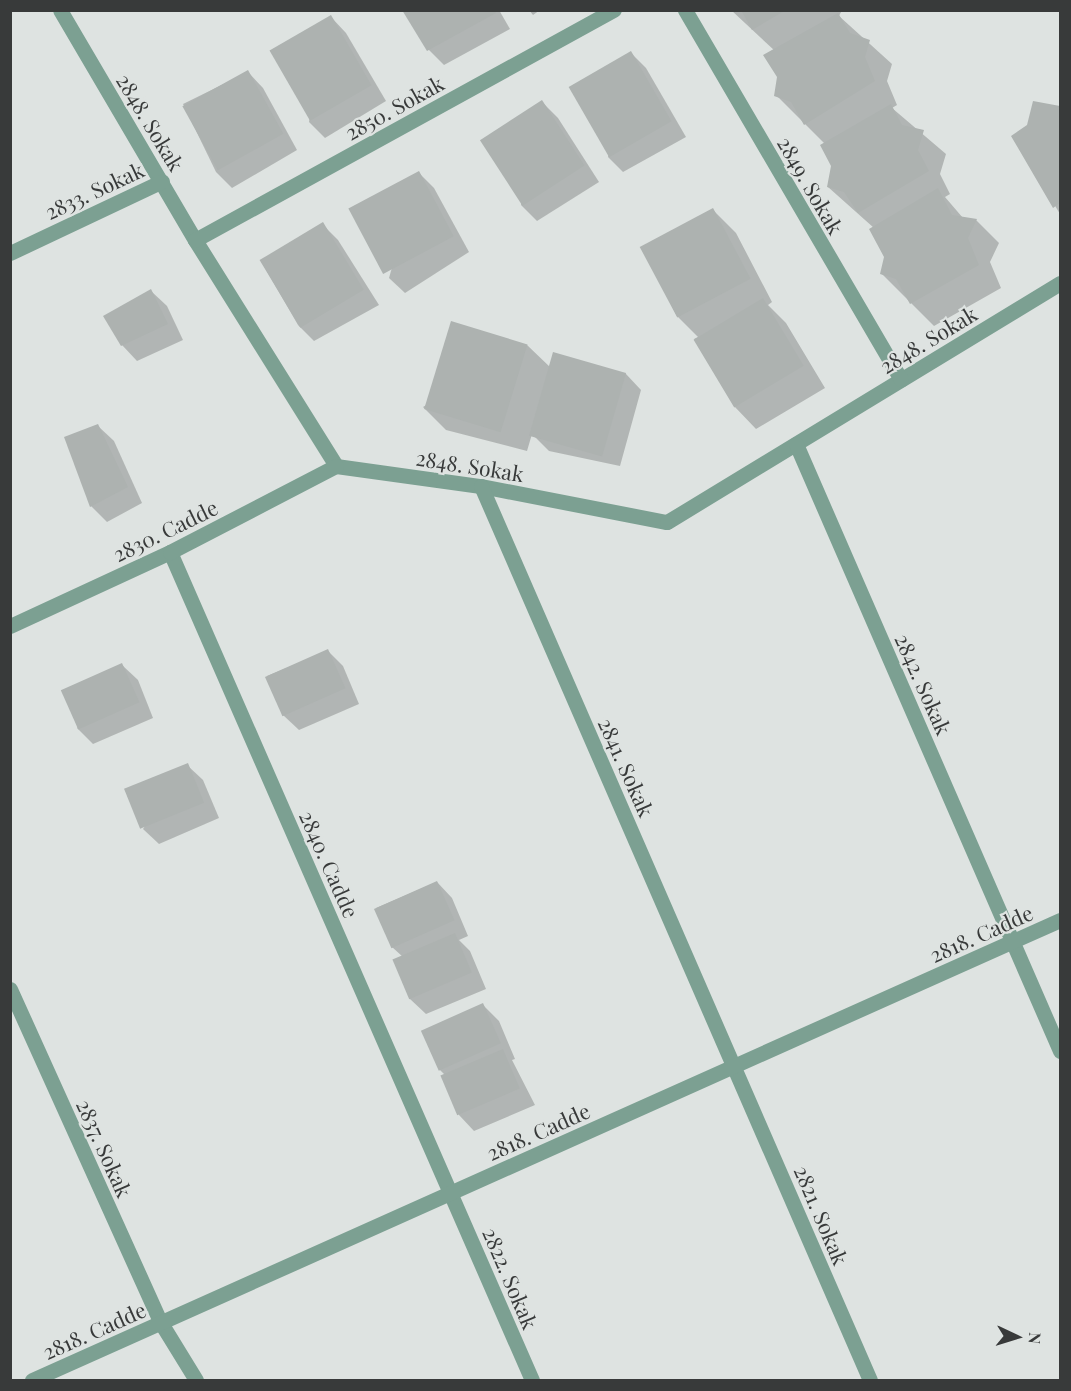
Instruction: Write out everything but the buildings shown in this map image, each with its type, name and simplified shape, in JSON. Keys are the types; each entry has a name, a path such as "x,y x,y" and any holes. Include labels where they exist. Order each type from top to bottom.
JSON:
{"street":[{"name":"2848. Sokak","path":"60,10 195,240 336,466 481,486 667,522 901,380 1058,290"},
{"name":"2850. Sokak","path":"195,240 614,10"},
{"name":"2849. Sokak","path":"685,10 901,380"},
{"name":"2833. Sokak","path":"10,253 162,181"},
{"name":"2842. Sokak","path":"796,444 1060,1051"},
{"name":"2830. Cadde","path":"10,626 170,552 336,466"},
{"name":"2841. Sokak","path":"481,486 736,1066"},
{"name":"2840. Cadde","path":"170,552 452,1193"},
{"name":"2818. Cadde","path":"32,1380 1060,920"},
{"name":"2837. Sokak","path":"13,999 161,1323 196,1380"},
{"name":"2821. Sokak","path":"736,1066 870,1380"},
{"name":"2822. Sokak","path":"452,1193 532,1380"}]}
